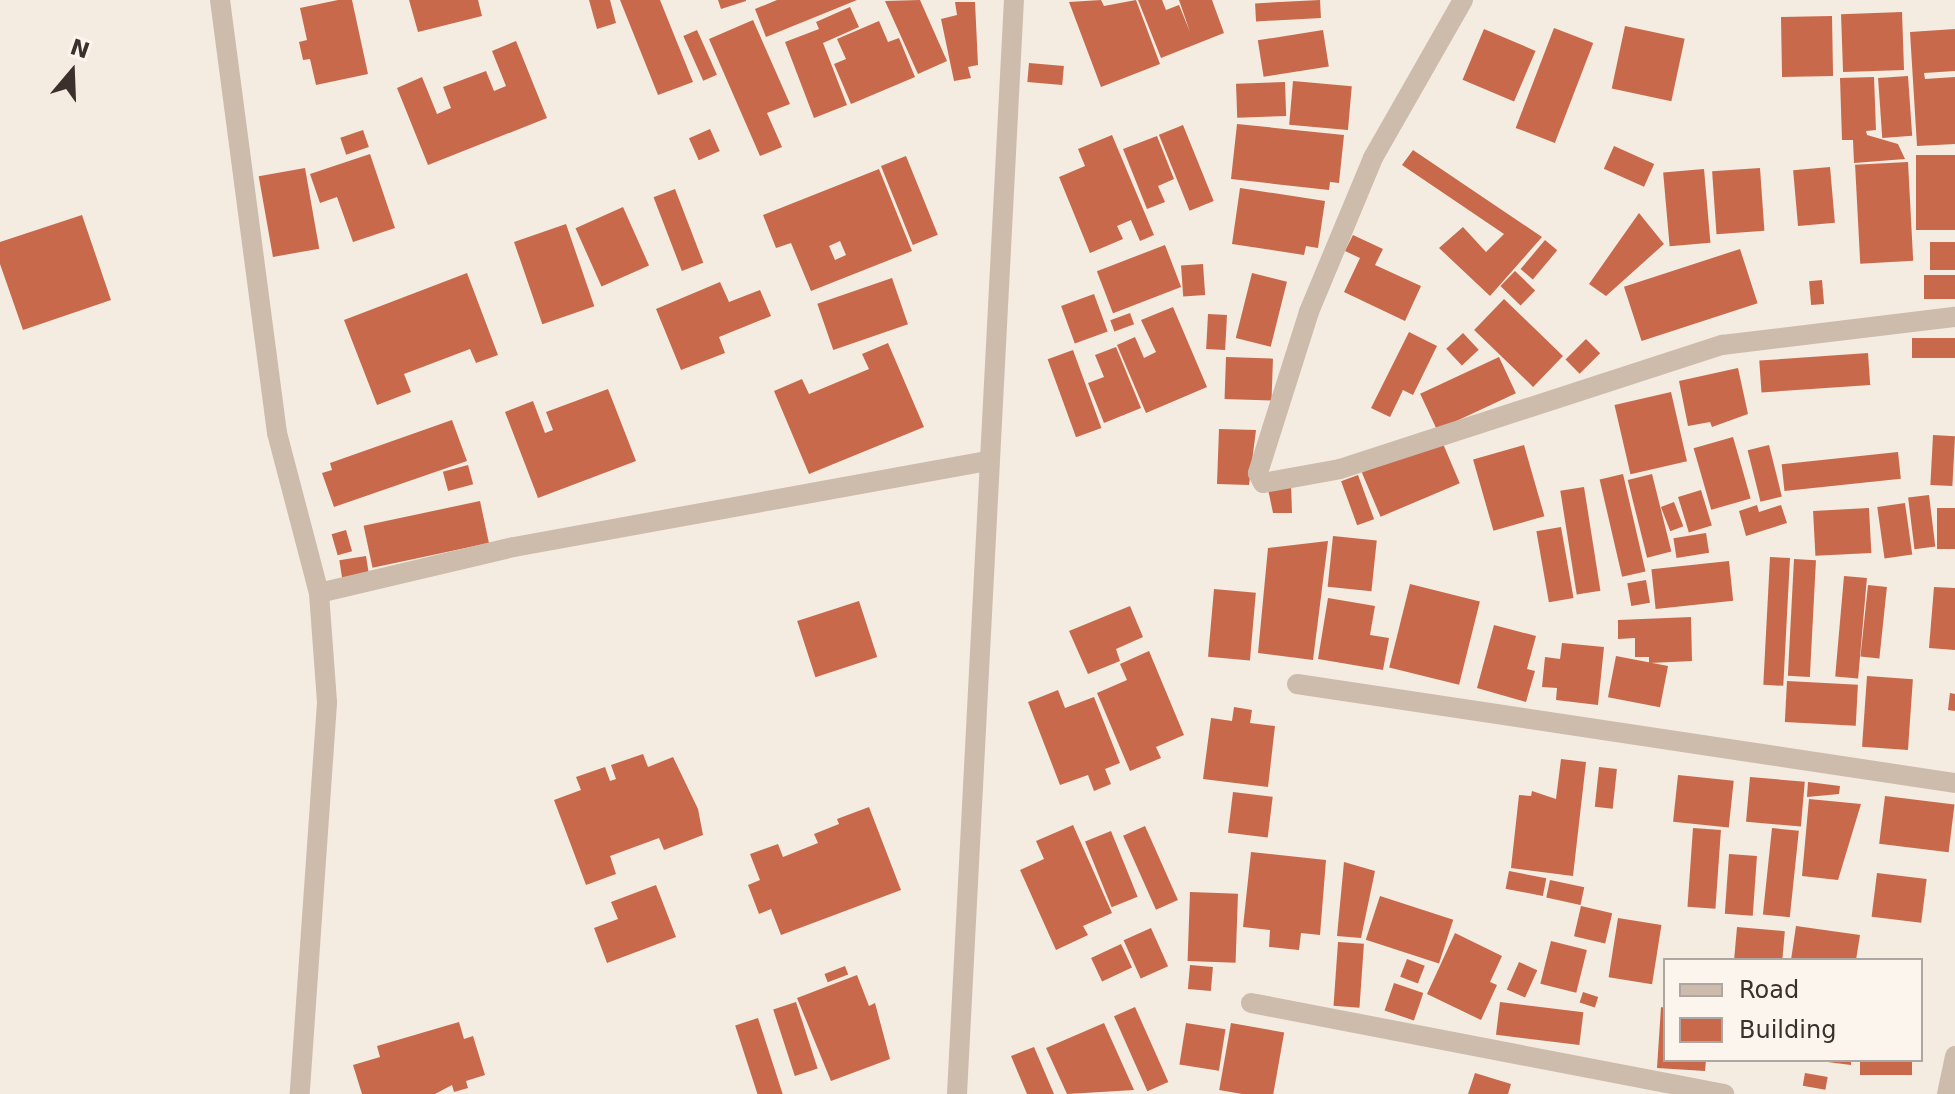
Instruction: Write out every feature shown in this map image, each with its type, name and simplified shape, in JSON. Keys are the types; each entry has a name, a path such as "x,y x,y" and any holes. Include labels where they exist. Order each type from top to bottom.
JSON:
{"street":[{"path":"220,0 277,433 319,593 327,703 300,1094"},
{"path":"957,1094 1014,0"},
{"path":"1463,0 1373,158 1309,312 1258,473 1263,483 1340,469 1722,345 1955,317"},
{"path":"319,593 514,547 989,461"},
{"path":"1297,684 1955,783"},
{"path":"1251,1003 1724,1094"},
{"path":"1947,1094 1955,1056"}],"building":[{"path":"352,0 368,74 316,85 310,59 303,60 299,42 307,40 300,8"},
{"path":"409,0 478,0 482,16 418,32"},
{"path":"589,0 610,0 616,23 597,29"},
{"path":"620,0 660,0 693,82 658,95"},
{"path":"718,0 746,0 746,1 721,9"},
{"path":"777,0 857,0 766,37 755,9"},
{"path":"920,0 947,61 918,74 885,1"},
{"path":"1101,0 1104,6 1136,0 1160,64 1101,87 1069,2"},
{"path":"1138,0 1162,0 1166,10 1179,5 1190,32 1179,0 1212,0 1224,33 1161,58"},
{"path":"1320,0 1321,18 1256,21 1255,3"},
{"path":"955,2 975,2 978,65 968,67 971,78 954,81 941,19 957,15"},
{"path":"850,7 859,27 823,43 847,105 814,118 785,42 819,29 816,22"},
{"path":"1902,12 1904,70 1843,72 1841,14"},
{"path":"1832,16 1833,76 1782,77 1781,17"},
{"path":"753,20 790,104 767,113 782,147 760,156 709,39"},
{"path":"879,21 888,42 899,38 915,77 851,104 834,64 846,59 837,39"},
{"path":"1625,26 1685,39 1671,101 1612,89"},
{"path":"1554,28 1593,43 1555,143 1516,128"},
{"path":"1484,29 1536,51 1514,102 1463,80"},
{"path":"1955,29 1955,71 1924,73 1925,79 1955,77 1955,144 1917,146 1910,32"},
{"path":"697,30 717,75 703,81 683,36"},
{"path":"1323,30 1329,67 1264,77 1258,40"},
{"path":"516,41 547,118 428,165 397,88 422,77 437,114 451,108 443,87 486,71 494,91 506,86 492,51"},
{"path":"1029,63 1064,66 1062,85 1027,82"},
{"path":"1908,76 1912,136 1882,138 1878,78"},
{"path":"1874,77 1876,130 1866,131 1867,135 1898,144 1905,159 1854,163 1853,140 1842,140 1840,78"},
{"path":"1293,81 1352,86 1348,130 1289,125"},
{"path":"1285,82 1286,116 1237,118 1236,84"},
{"path":"1237,124 1344,135 1339,183 1330,182 1329,190 1231,179"},
{"path":"1183,125 1214,201 1190,211 1159,135"},
{"path":"710,129 720,151 699,160 689,138"},
{"path":"363,130 369,147 346,155 340,138"},
{"path":"1112,135 1154,235 1140,241 1131,220 1117,226 1123,239 1090,253 1059,177 1085,166 1078,149"},
{"path":"1157,136 1174,179 1158,186 1165,202 1147,209 1123,149"},
{"path":"1614,146 1654,164 1644,187 1604,169"},
{"path":"1413,150 1542,237 1490,296 1439,248 1463,227 1486,252 1504,234 1402,165"},
{"path":"370,154 395,228 353,242 337,197 320,203 310,174"},
{"path":"1916,155 1955,155 1955,230 1916,230"},
{"path":"906,156 938,235 913,245 881,166"},
{"path":"1908,162 1913,261 1860,264 1855,165"},
{"path":"1830,167 1835,223 1798,226 1793,170"},
{"path":"305,168 319,249 273,257 259,176"},
{"path":"1760,168 1764,231 1717,234 1712,171"},
{"path":"879,169 912,251 811,291 791,243 776,248 763,215","holes":["840,241 846,255 835,260 829,246"]},
{"path":"1704,169 1710,243 1670,246 1663,173"},
{"path":"1240,188 1325,201 1318,248 1306,246 1304,255 1232,244"},
{"path":"675,189 703,263 682,271 654,197"},
{"path":"623,207 649,265 602,287 575,228"},
{"path":"1639,213 1664,244 1606,296 1589,284"},
{"path":"82,215 111,300 23,330 0,264 0,242"},
{"path":"566,224 594,306 542,324 514,242"},
{"path":"1353,235 1383,249 1375,265 1421,286 1405,321 1344,292 1360,258 1345,251"},
{"path":"1545,240 1557,250 1533,279 1521,269"},
{"path":"1930,242 1955,242 1955,270 1930,270"},
{"path":"1165,245 1181,287 1113,313 1097,271"},
{"path":"1740,249 1758,303 1642,341 1624,287"},
{"path":"1203,264 1205,295 1183,296 1181,266"},
{"path":"1515,271 1535,290 1521,306 1500,286"},
{"path":"467,273 498,355 476,363 470,349 404,374 411,392 377,405 344,320"},
{"path":"1252,273 1287,282 1271,347 1236,338"},
{"path":"1924,275 1955,275 1955,299 1924,299"},
{"path":"892,278 908,324 833,350 817,304"},
{"path":"1822,280 1824,304 1811,305 1809,281"},
{"path":"720,282 729,302 760,290 771,316 719,337 725,353 681,370 656,309"},
{"path":"1094,294 1108,332 1075,344 1061,306"},
{"path":"1504,299 1563,356 1533,387 1474,330"},
{"path":"1173,307 1207,387 1146,413 1117,345 1135,337 1144,358 1156,352 1141,320"},
{"path":"1130,313 1134,324 1114,331 1110,320"},
{"path":"1208,314 1227,315 1225,350 1206,349"},
{"path":"1409,332 1437,346 1413,395 1403,390 1390,417 1371,408"},
{"path":"1463,333 1479,350 1462,366 1446,349"},
{"path":"1912,338 1955,338 1955,358 1912,358"},
{"path":"1586,339 1600,353 1580,374 1565,360"},
{"path":"888,343 924,427 809,474 774,391 802,379 809,394 869,369 862,354"},
{"path":"1116,347 1141,408 1104,423 1088,383 1104,377 1095,355"},
{"path":"1073,350 1101,428 1076,437 1048,359"},
{"path":"1868,353 1870,385 1761,393 1759,361"},
{"path":"1226,357 1273,359 1272,401 1225,399"},
{"path":"1499,357 1516,393 1437,430 1420,394"},
{"path":"1738,368 1748,414 1712,427 1710,422 1688,426 1679,381"},
{"path":"608,389 636,461 538,498 505,412 533,401 545,433 553,430 546,412"},
{"path":"1671,392 1687,461 1630,474 1614,405"},
{"path":"452,420 467,461 334,507 322,473 332,470 330,463"},
{"path":"1219,429 1256,430 1249,485 1217,484"},
{"path":"1933,435 1955,436 1952,486 1930,485"},
{"path":"1733,437 1751,499 1711,510 1694,448"},
{"path":"1441,439 1460,483 1381,517 1362,473"},
{"path":"1524,445 1544,516 1493,531 1473,460"},
{"path":"1769,445 1782,496 1760,502 1748,450"},
{"path":"1898,452 1901,479 1784,491 1782,464"},
{"path":"468,465 473,484 448,491 443,472"},
{"path":"1623,474 1645,571 1622,577 1600,479"},
{"path":"1652,474 1671,552 1647,558 1628,480"},
{"path":"1358,475 1374,519 1357,525 1341,481"},
{"path":"1291,484 1292,513 1273,513 1268,489"},
{"path":"1584,487 1600,591 1577,594 1560,491"},
{"path":"1701,490 1712,525 1689,532 1678,497"},
{"path":"1929,495 1935,547 1914,549 1908,498"},
{"path":"480,501 489,543 373,568 364,526"},
{"path":"1674,502 1683,526 1670,531 1661,507"},
{"path":"1905,503 1912,554 1885,558 1877,507"},
{"path":"1757,505 1759,512 1781,505 1787,523 1746,536 1739,511"},
{"path":"1869,508 1871,553 1815,556 1813,511"},
{"path":"1937,508 1955,508 1955,549 1937,549"},
{"path":"1561,527 1574,598 1549,602 1536,531"},
{"path":"346,530 352,551 338,555 332,534"},
{"path":"1706,533 1709,553 1677,558 1673,538"},
{"path":"1333,536 1377,541 1371,591 1328,587"},
{"path":"1328,541 1313,660 1258,653 1268,548"},
{"path":"366,556 369,576 342,580 339,560"},
{"path":"1770,557 1790,558 1783,686 1763,685"},
{"path":"1794,559 1816,560 1810,677 1788,676"},
{"path":"1729,561 1733,601 1656,609 1651,569"},
{"path":"1844,576 1867,578 1858,679 1835,677"},
{"path":"1646,580 1650,603 1631,606 1627,583"},
{"path":"1410,584 1480,601 1459,685 1389,667"},
{"path":"1868,585 1887,587 1879,659 1860,657"},
{"path":"1934,587 1955,588 1955,650 1929,648"},
{"path":"1214,589 1256,593 1250,660 1208,657"},
{"path":"1328,598 1375,606 1370,635 1389,638 1383,670 1318,659"},
{"path":"859,601 877,657 815,677 797,621"},
{"path":"1130,606 1143,637 1116,649 1120,661 1088,674 1069,631"},
{"path":"1691,617 1692,661 1649,663 1649,657 1635,657 1635,638 1618,639 1618,620"},
{"path":"1494,625 1536,636 1527,669 1535,671 1526,702 1477,688"},
{"path":"1562,643 1604,647 1598,705 1556,700 1557,688 1542,687 1545,657 1560,659"},
{"path":"1149,651 1184,735 1156,747 1161,758 1130,771 1097,693 1127,680 1120,664"},
{"path":"1616,656 1668,666 1660,707 1608,697"},
{"path":"1867,676 1913,679 1908,750 1862,747"},
{"path":"1787,681 1858,685 1856,726 1785,722"},
{"path":"1058,690 1065,708 1094,697 1120,763 1105,769 1111,784 1094,791 1088,775 1060,785 1028,702"},
{"path":"1950,693 1955,694 1955,711 1948,710"},
{"path":"1234,707 1252,710 1250,723 1275,726 1268,787 1203,779 1211,718 1232,721"},
{"path":"643,754 648,767 673,757 698,809 703,835 664,850 659,838 610,856 616,874 586,885 554,800 581,790 576,777 605,767 610,781 616,779 611,765"},
{"path":"1561,759 1586,762 1573,876 1511,868 1519,795 1531,796 1532,791 1556,799"},
{"path":"1599,767 1617,769 1613,809 1595,807"},
{"path":"1678,775 1734,781 1729,828 1673,822"},
{"path":"1750,777 1805,782 1801,827 1746,822"},
{"path":"1808,782 1840,786 1839,794 1807,797"},
{"path":"1233,792 1273,797 1268,838 1228,833"},
{"path":"1885,796 1954,805 1949,852 1879,844"},
{"path":"1809,799 1861,804 1838,880 1802,876"},
{"path":"869,807 901,890 781,935 771,909 759,914 748,885 760,880 750,854 778,844 783,857 818,843 814,834 839,824 837,819"},
{"path":"1073,825 1112,913 1083,926 1088,935 1056,950 1020,870 1044,859 1036,841"},
{"path":"1145,826 1178,900 1156,910 1123,836"},
{"path":"1693,828 1721,830 1715,909 1687,907"},
{"path":"1772,828 1799,831 1790,917 1763,915"},
{"path":"1111,831 1138,897 1112,907 1085,841"},
{"path":"1251,852 1326,860 1320,935 1301,933 1299,950 1269,947 1270,930 1243,927"},
{"path":"1729,854 1757,856 1753,916 1725,914"},
{"path":"1344,862 1375,871 1361,938 1337,936"},
{"path":"1509,871 1546,878 1543,896 1506,889"},
{"path":"1877,873 1927,879 1921,923 1872,917"},
{"path":"1550,880 1584,887 1580,905 1546,898"},
{"path":"656,885 676,937 607,963 594,928 618,919 611,902"},
{"path":"1190,892 1238,894 1236,963 1188,961"},
{"path":"1380,896 1453,920 1439,964 1366,940"},
{"path":"1581,906 1612,913 1605,943 1574,936"},
{"path":"1618,918 1661,925 1652,984 1609,977"},
{"path":"1796,926 1860,935 1856,958 1791,958"},
{"path":"1737,927 1785,931 1782,958 1734,958"},
{"path":"1151,928 1168,966 1141,979 1124,940"},
{"path":"1455,933 1502,956 1490,982 1497,985 1481,1020 1427,994"},
{"path":"1551,941 1587,950 1576,993 1540,984"},
{"path":"1338,942 1364,944 1359,1008 1334,1006"},
{"path":"1121,944 1132,968 1102,982 1091,958"},
{"path":"1407,959 1425,966 1418,984 1400,977"},
{"path":"1519,962 1537,970 1525,998 1507,989"},
{"path":"1190,965 1213,967 1211,991 1188,989"},
{"path":"845,966 848,974 828,982 824,974"},
{"path":"857,975 869,1006 875,1003 890,1059 831,1081 797,998"},
{"path":"1394,983 1423,993 1414,1021 1385,1010"},
{"path":"1583,992 1598,997 1595,1007 1580,1002"},
{"path":"796,1002 818,1069 795,1076 773,1009"},
{"path":"1500,1002 1583,1012 1579,1045 1496,1035"},
{"path":"1135,1007 1168,1082 1147,1091 1114,1016"},
{"path":"1661,1007 1663,1062 1706,1062 1705,1071 1657,1068"},
{"path":"758,1018 783,1094 757,1094 735,1025"},
{"path":"459,1022 464,1039 473,1036 485,1075 466,1081 468,1088 454,1092 452,1085 435,1094 362,1094 353,1065 380,1057 377,1046"},
{"path":"1104,1023 1134,1090 1067,1094 1046,1048"},
{"path":"1186,1023 1226,1029 1219,1071 1179,1064"},
{"path":"1231,1023 1284,1032 1273,1094 1219,1090"},
{"path":"1034,1047 1054,1094 1027,1094 1011,1056"},
{"path":"1860,1062 1912,1062 1912,1075 1860,1075"},
{"path":"1475,1073 1511,1084 1508,1094 1468,1094"},
{"path":"1805,1073 1828,1077 1825,1090 1803,1086"}]}
